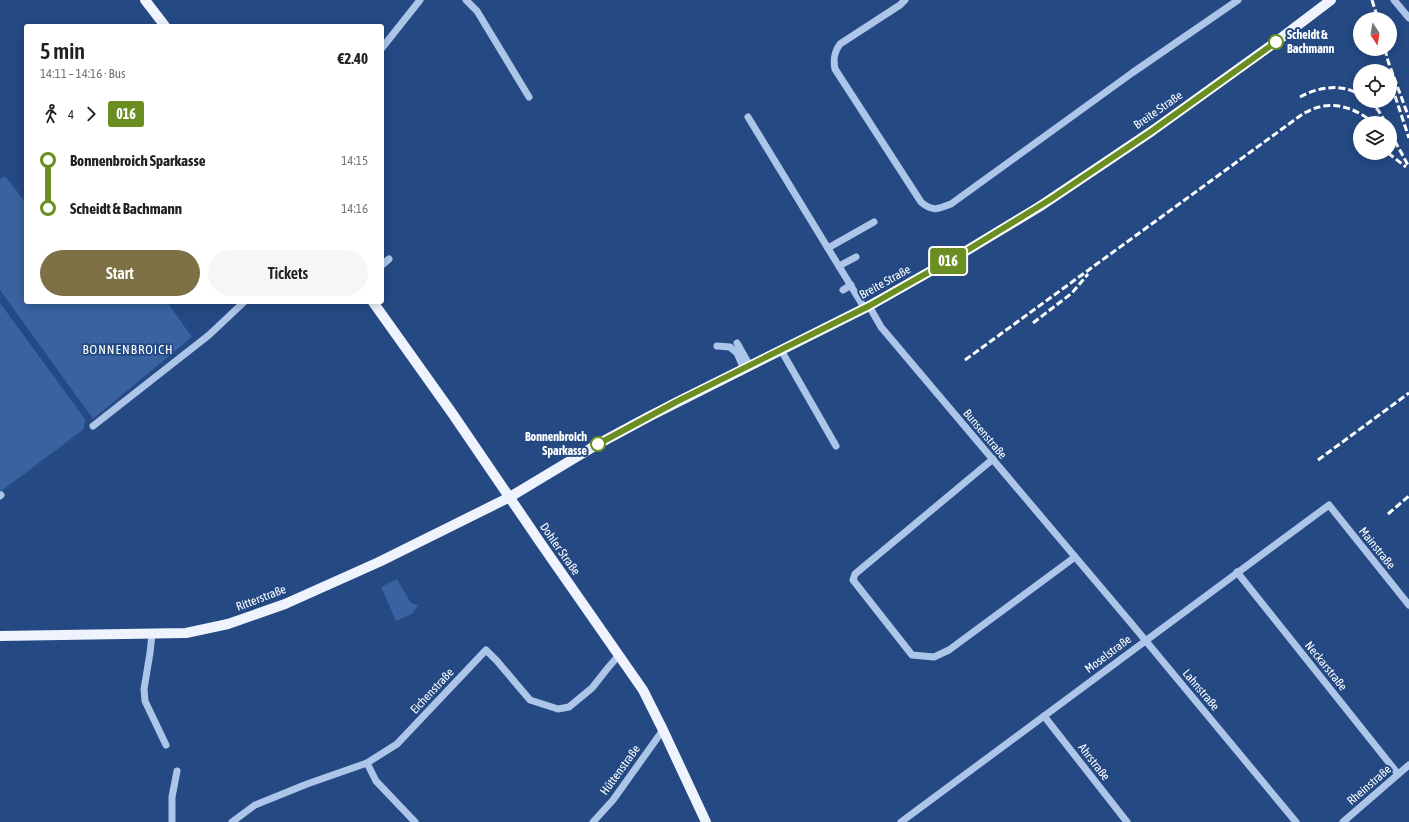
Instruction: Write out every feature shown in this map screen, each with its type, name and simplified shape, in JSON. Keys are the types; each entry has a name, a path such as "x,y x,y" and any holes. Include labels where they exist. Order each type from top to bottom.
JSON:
{"main road":[{"path":"145,0 163,24"},
{"name":"Breite Straße","path":"510,497 604,440 867,307 966,251 1039,207 1152,131 1331,0"},
{"name":"Dohler Straße","path":"373,304 452,413 643,690 706,822"},
{"name":"Ritterstraße","path":"0,636 186,633 228,624 285,604 379,562 510,497"}],"street":[{"path":"384,45 420,0"},
{"path":"466,0 477,11 528,97"},
{"path":"905,0 900,5 840,44 836,50 834,63 835,69 921,202 933,209 951,204 1132,73 1238,0"},
{"path":"1394,0 1409,18"},
{"name":"Bunsenstraße","path":"748,116 839,266 881,327 1088,573"},
{"path":"828,248 874,222"},
{"path":"839,266 856,257"},
{"path":"384,263 389,259"},
{"path":"842,290 851,285"},
{"path":"93,426 209,335 242,304"},
{"path":"737,343 747,367"},
{"path":"717,346 730,347 747,367"},
{"path":"781,350 836,446"},
{"path":"992,459 855,574 853,580 912,656 934,657 949,650 1075,557"},
{"name":"Moselstraße","path":"901,822 1329,505"},
{"name":"Mainstraße","path":"1329,505 1409,605"},
{"name":"Neckarstraße","path":"1237,572 1398,774"},
{"name":"Lahnstraße","path":"1088,573 1296,822"},
{"path":"152,634 144,689 145,701 166,745"},
{"name":"Eichenstraße","path":"232,822 255,805 307,784 367,763 398,744 486,650 497,660 530,700 558,709 569,707 592,688 619,655"},
{"name":"Ahrstraße","path":"1044,716 1127,822"},
{"name":"Hüttenstraße","path":"593,822 613,800 663,730"},
{"path":"367,763 376,781 415,822"},
{"name":"Rheinstraße","path":"1343,822 1398,774 1407,769"},
{"path":"172,822 172,797 177,770"}],"shaded area":[{"path":"5,176 24,200 24,304 168,304 192,337 93,419 0,290 0,179"},
{"path":"0,303 85,419 84,429 0,492"},
{"path":"397,579 411,603 418,605 412,614 396,621 381,587"}],"railway":[{"path":"1372,0 1376,12"},
{"path":"1387,56 1409,118"},
{"path":"1300,97 1314,91 1330,88 1353,91"},
{"path":"1397,102 1409,138"},
{"path":"965,360 1304,113 1319,107 1341,106 1364,116"},
{"path":"1376,108 1382,116"},
{"path":"1397,145 1409,167"},
{"path":"1397,160 1406,167"},
{"path":"1033,323 1072,293 1088,274"},
{"path":"1318,460 1409,393"},
{"path":"1388,514 1409,496"}],"bus line":[{"name":"016","path":"598,444 676,402 869,306 966,251 1039,207 1152,131 1276,42"}],"place":[{"name":"Scheidt & Bachmann","path":"1276,42"},
{"name":"Bonnenbroich Sparkasse","path":"598,444"}],"district":[{"name":"BONNENBROICH","path":"128,349"}]}
